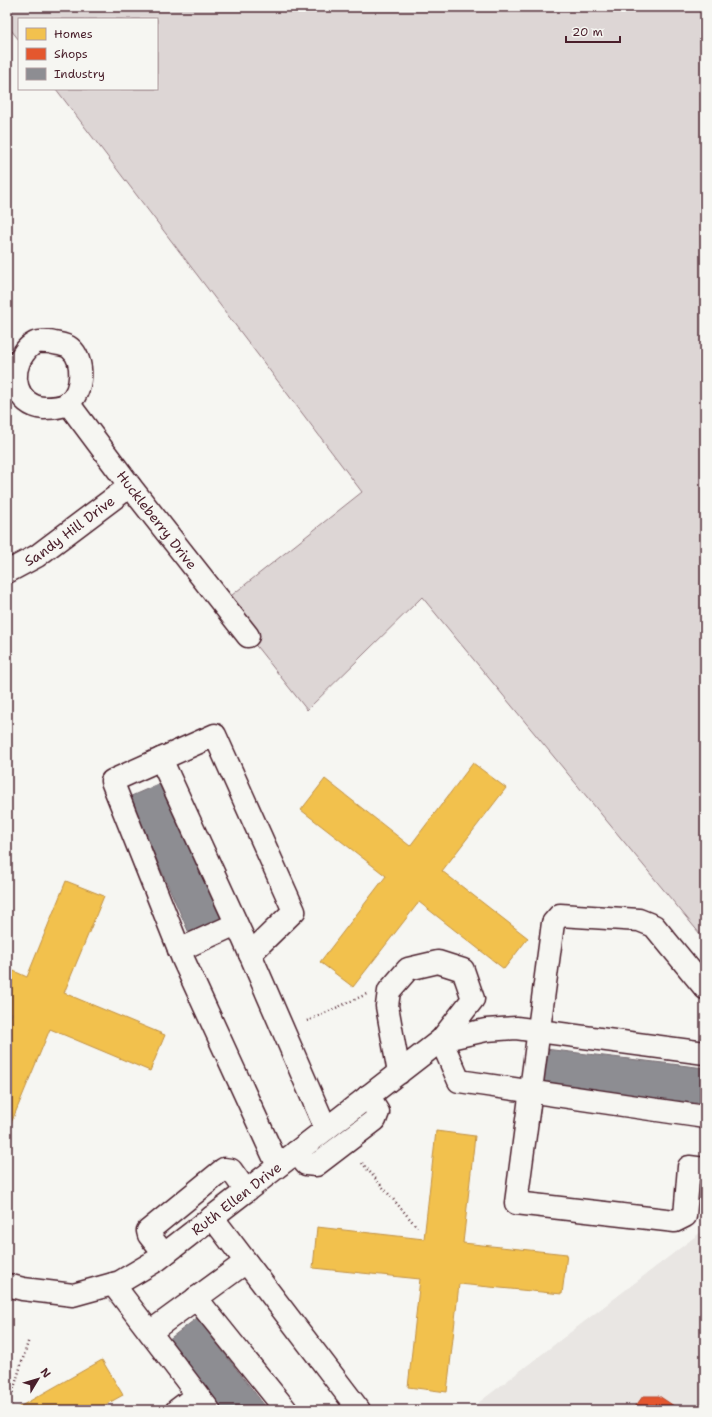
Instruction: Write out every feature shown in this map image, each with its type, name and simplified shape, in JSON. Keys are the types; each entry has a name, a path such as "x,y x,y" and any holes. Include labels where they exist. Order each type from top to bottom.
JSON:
{"street":[{"name":"Huckleberry Drive","path":"68,403 130,486 248,636"},
{"name":"Sandy Hill Drive","path":"7,572 37,556 130,486"},
{"path":"250,954 294,911 215,735 112,781 179,950 278,1166"},
{"path":"161,759 250,954 326,1129"},
{"path":"705,988 654,926 639,920 560,915 553,923 516,1203 675,1221 685,1216 689,1167 705,1169"},
{"path":"179,950 236,924"},
{"path":"399,1073 387,1006 389,992 408,969 438,962 463,970 473,999 441,1040"},
{"path":"441,1040 486,1030 516,1028 705,1053"},
{"path":"441,1040 459,1081 705,1117"},
{"name":"Ruth Ellen Drive","path":"7,1285 23,1289 73,1295 120,1282 164,1254 441,1040"},
{"path":"296,1152 306,1164 316,1165 375,1120 378,1112 368,1096"},
{"path":"164,1254 149,1235 148,1231 224,1169 231,1170 246,1191"},
{"path":"212,1217 359,1410"},
{"path":"150,1332 246,1262"},
{"path":"113,1284 203,1402 177,1410"},
{"path":"196,1298 286,1410"}],"path":[{"path":"307,1021 372,992"},
{"path":"362,1162 417,1227"},
{"path":"9,1404 29,1339"}],"shaded area":[{"path":"7,7 705,7 705,940 422,597 307,710 222,603 362,492 57,90 158,90 158,18 18,18 18,39 7,25"},
{"path":"705,1229 705,1410 469,1410"}],"building: Homes":[{"path":"473,763 506,788 442,871 528,938 504,969 419,902 353,987 320,962 386,876 301,810 325,779 410,846"},
{"path":"66,881 104,896 64,993 165,1035 150,1071 50,1029 9,1128 7,1128 7,1025 12,1013 7,1011 7,968 27,977"},
{"path":"436,1131 475,1136 463,1243 567,1254 562,1294 459,1284 447,1392 408,1387 420,1279 313,1268 317,1227 424,1239"},
{"path":"102,1360 123,1395 96,1410 14,1410"}],"building: Shops":[{"path":"643,1396 659,1396 680,1410 633,1410"}],"building: Industry":[{"path":"161,783 221,919 189,933 129,797"},
{"path":"545,1049 705,1068 705,1104 540,1085"},
{"path":"197,1318 268,1410 222,1410 168,1340"}]}
